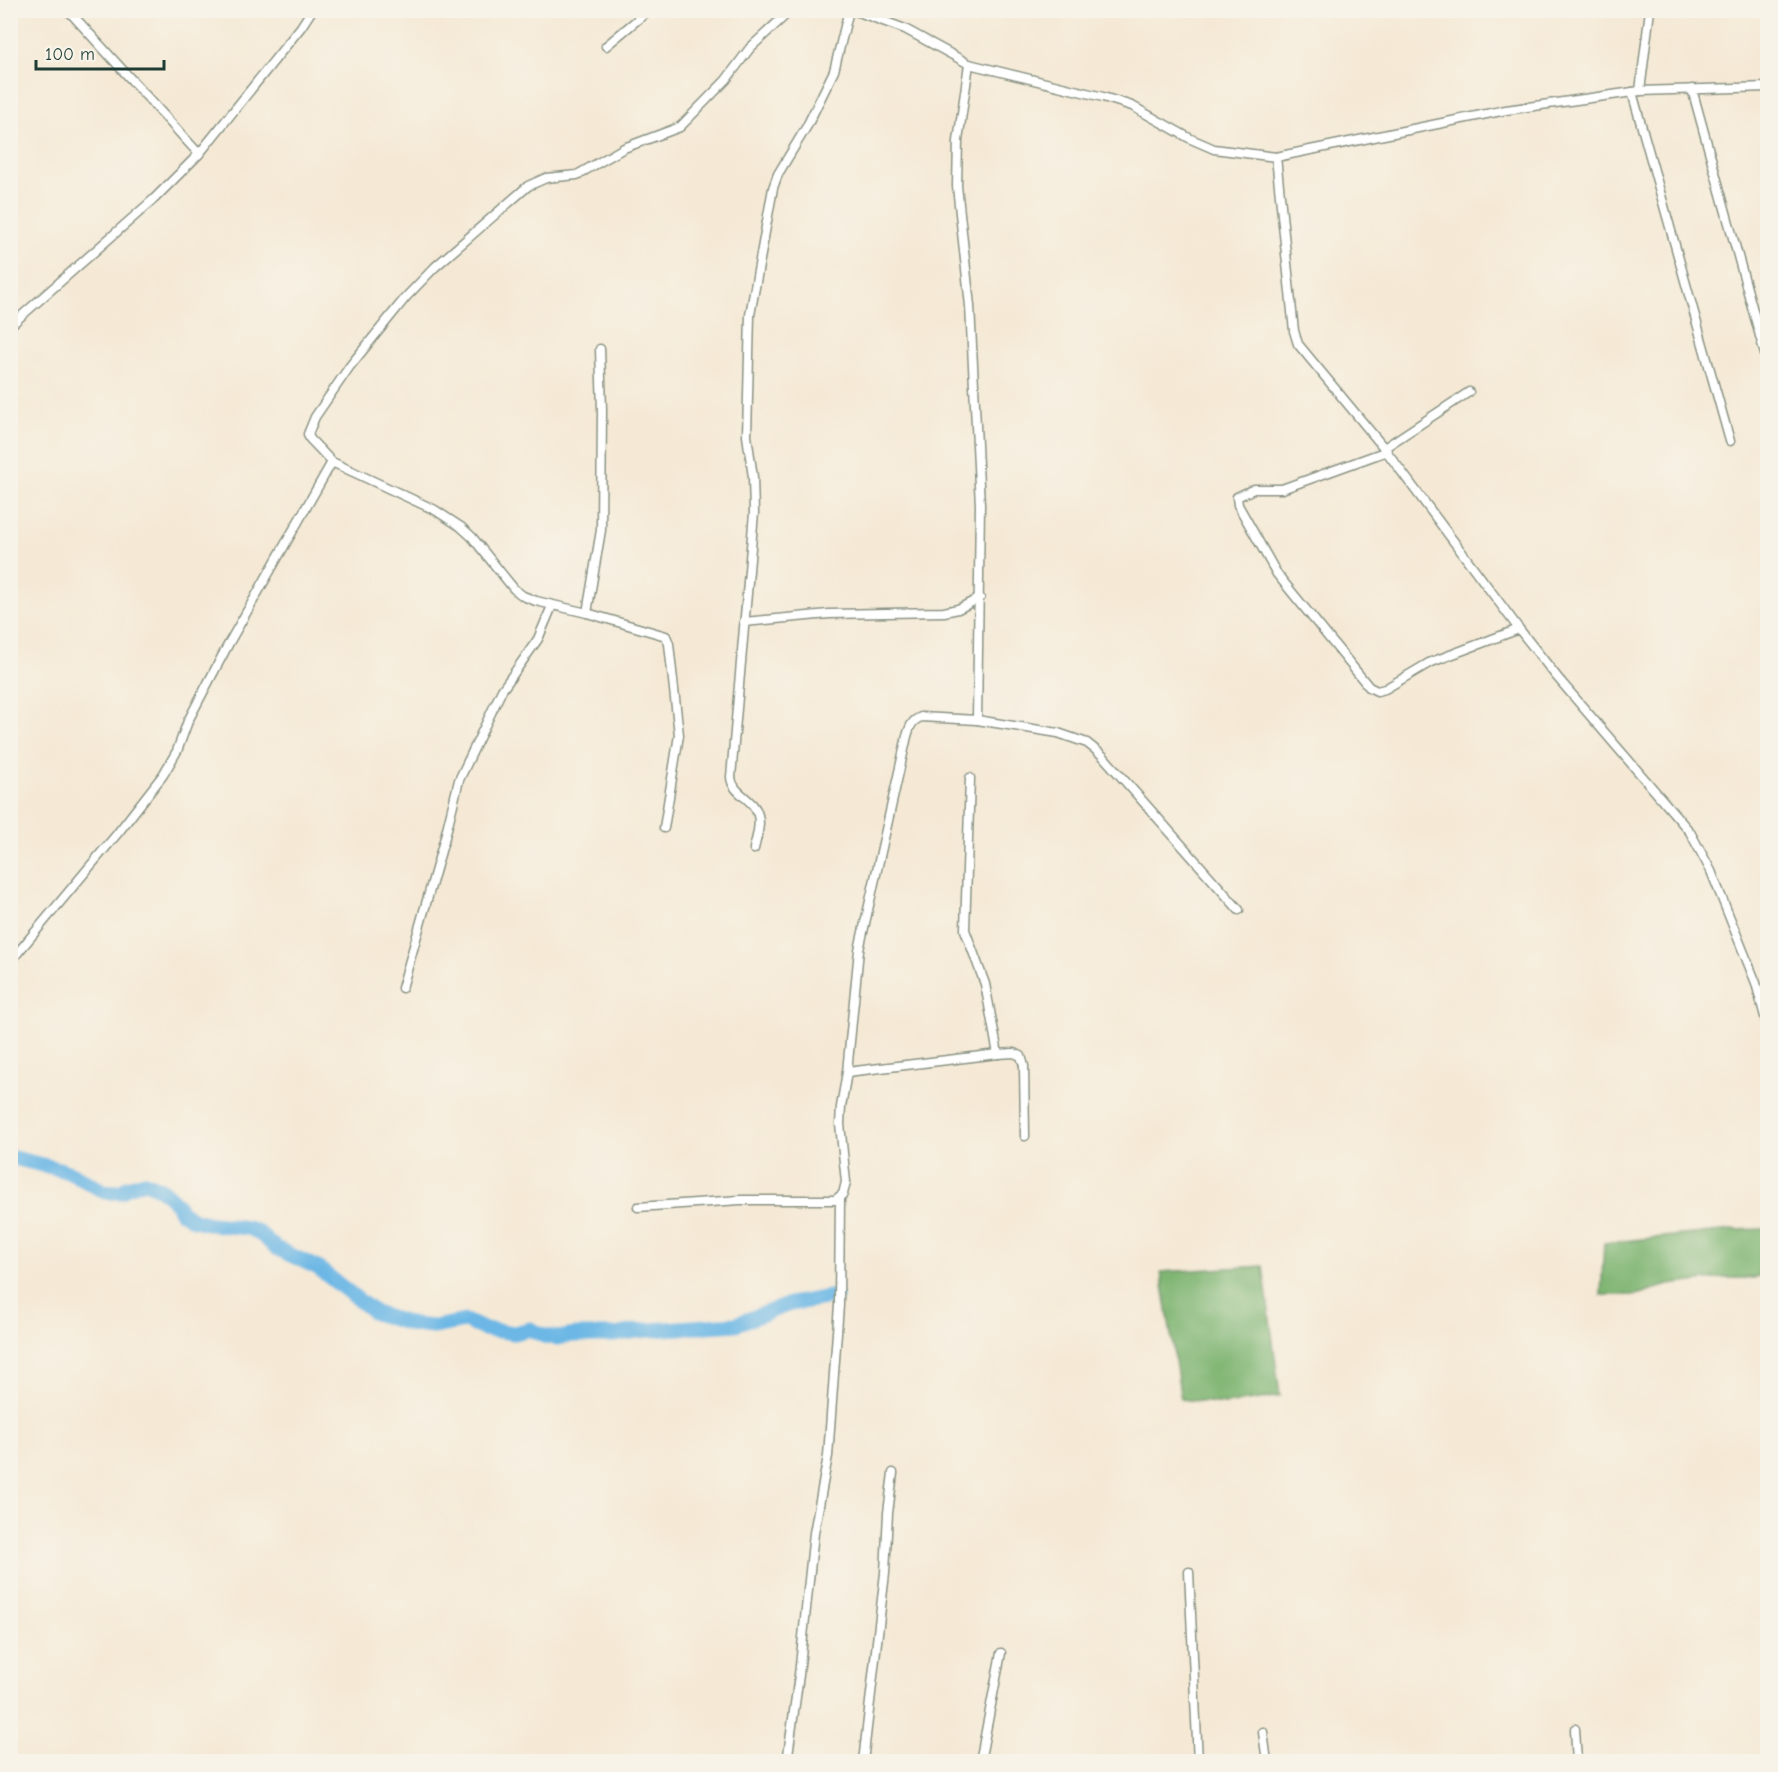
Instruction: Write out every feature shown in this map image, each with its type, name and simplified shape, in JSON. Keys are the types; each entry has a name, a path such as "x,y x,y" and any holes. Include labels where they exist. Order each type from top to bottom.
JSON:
{"street":[{"path":"68,10 198,153"},
{"path":"10,326 154,199 198,153 301,27 312,10"},
{"path":"606,46 649,10"},
{"path":"664,828 679,735 668,639 662,634 587,613 552,606 524,596 514,589 472,537 461,527 435,510 332,462 308,434 311,423 364,348 406,297 435,267 528,186 546,178 577,175 624,148 680,127 726,80 750,48 791,10"},
{"path":"754,849 759,824 758,815 750,801 731,783 754,513 753,477 747,436 752,304 773,188 778,174 807,126 834,71 851,10 905,29 969,64 1122,103 1191,139 1214,148 1276,157 1506,110 1636,91 1767,87"},
{"path":"1650,10 1636,91 1730,441"},
{"path":"969,64 958,141 957,186 970,306 980,506 977,720"},
{"path":"1692,89 1767,365"},
{"path":"1276,157 1294,331 1298,344 1386,449 1557,677 1690,832 1711,871 1756,983 1767,1028"},
{"path":"587,613 601,530 600,349"},
{"path":"1469,392 1386,449 1282,489 1254,489 1238,497 1238,505 1276,574 1369,687 1377,691 1385,689 1444,656 1519,629"},
{"path":"10,962 163,776 177,751 188,721 229,643 332,462"},
{"path":"744,622 830,614 944,612 958,609 980,597"},
{"path":"402,988 459,780 502,690 538,639 552,606"},
{"path":"787,1761 799,1675 814,1533 828,1456 840,1305 840,1198 846,1189 840,1124 859,950 912,722 921,717 977,720 1058,734 1080,740 1095,748 1239,910"},
{"path":"970,778 965,930 985,984 998,1054"},
{"path":"846,1072 998,1054 1018,1054 1022,1059 1025,1136"},
{"path":"638,1207 740,1200 812,1201 840,1198"},
{"path":"863,1761 885,1573 893,1473"},
{"path":"1189,1572 1198,1761"},
{"path":"980,1761 1001,1653"},
{"path":"1575,1729 1577,1761"},
{"path":"1263,1732 1267,1761"}],"green space":[{"path":"1767,1229 1767,1272 1754,1278 1722,1278 1668,1285 1636,1295 1601,1295 1604,1243 1732,1230"},
{"path":"1263,1266 1280,1396 1226,1404 1181,1399 1161,1272"}],"waterway":[{"path":"10,1157 73,1174 105,1192 121,1192 127,1187 145,1182 161,1189 177,1204 181,1212 194,1220 248,1228 258,1232 276,1248 318,1268 375,1313 413,1325 434,1327 465,1321 484,1329 514,1333 530,1329 544,1336 558,1338 573,1335 615,1335 636,1331 736,1324 790,1304 836,1296"}]}
